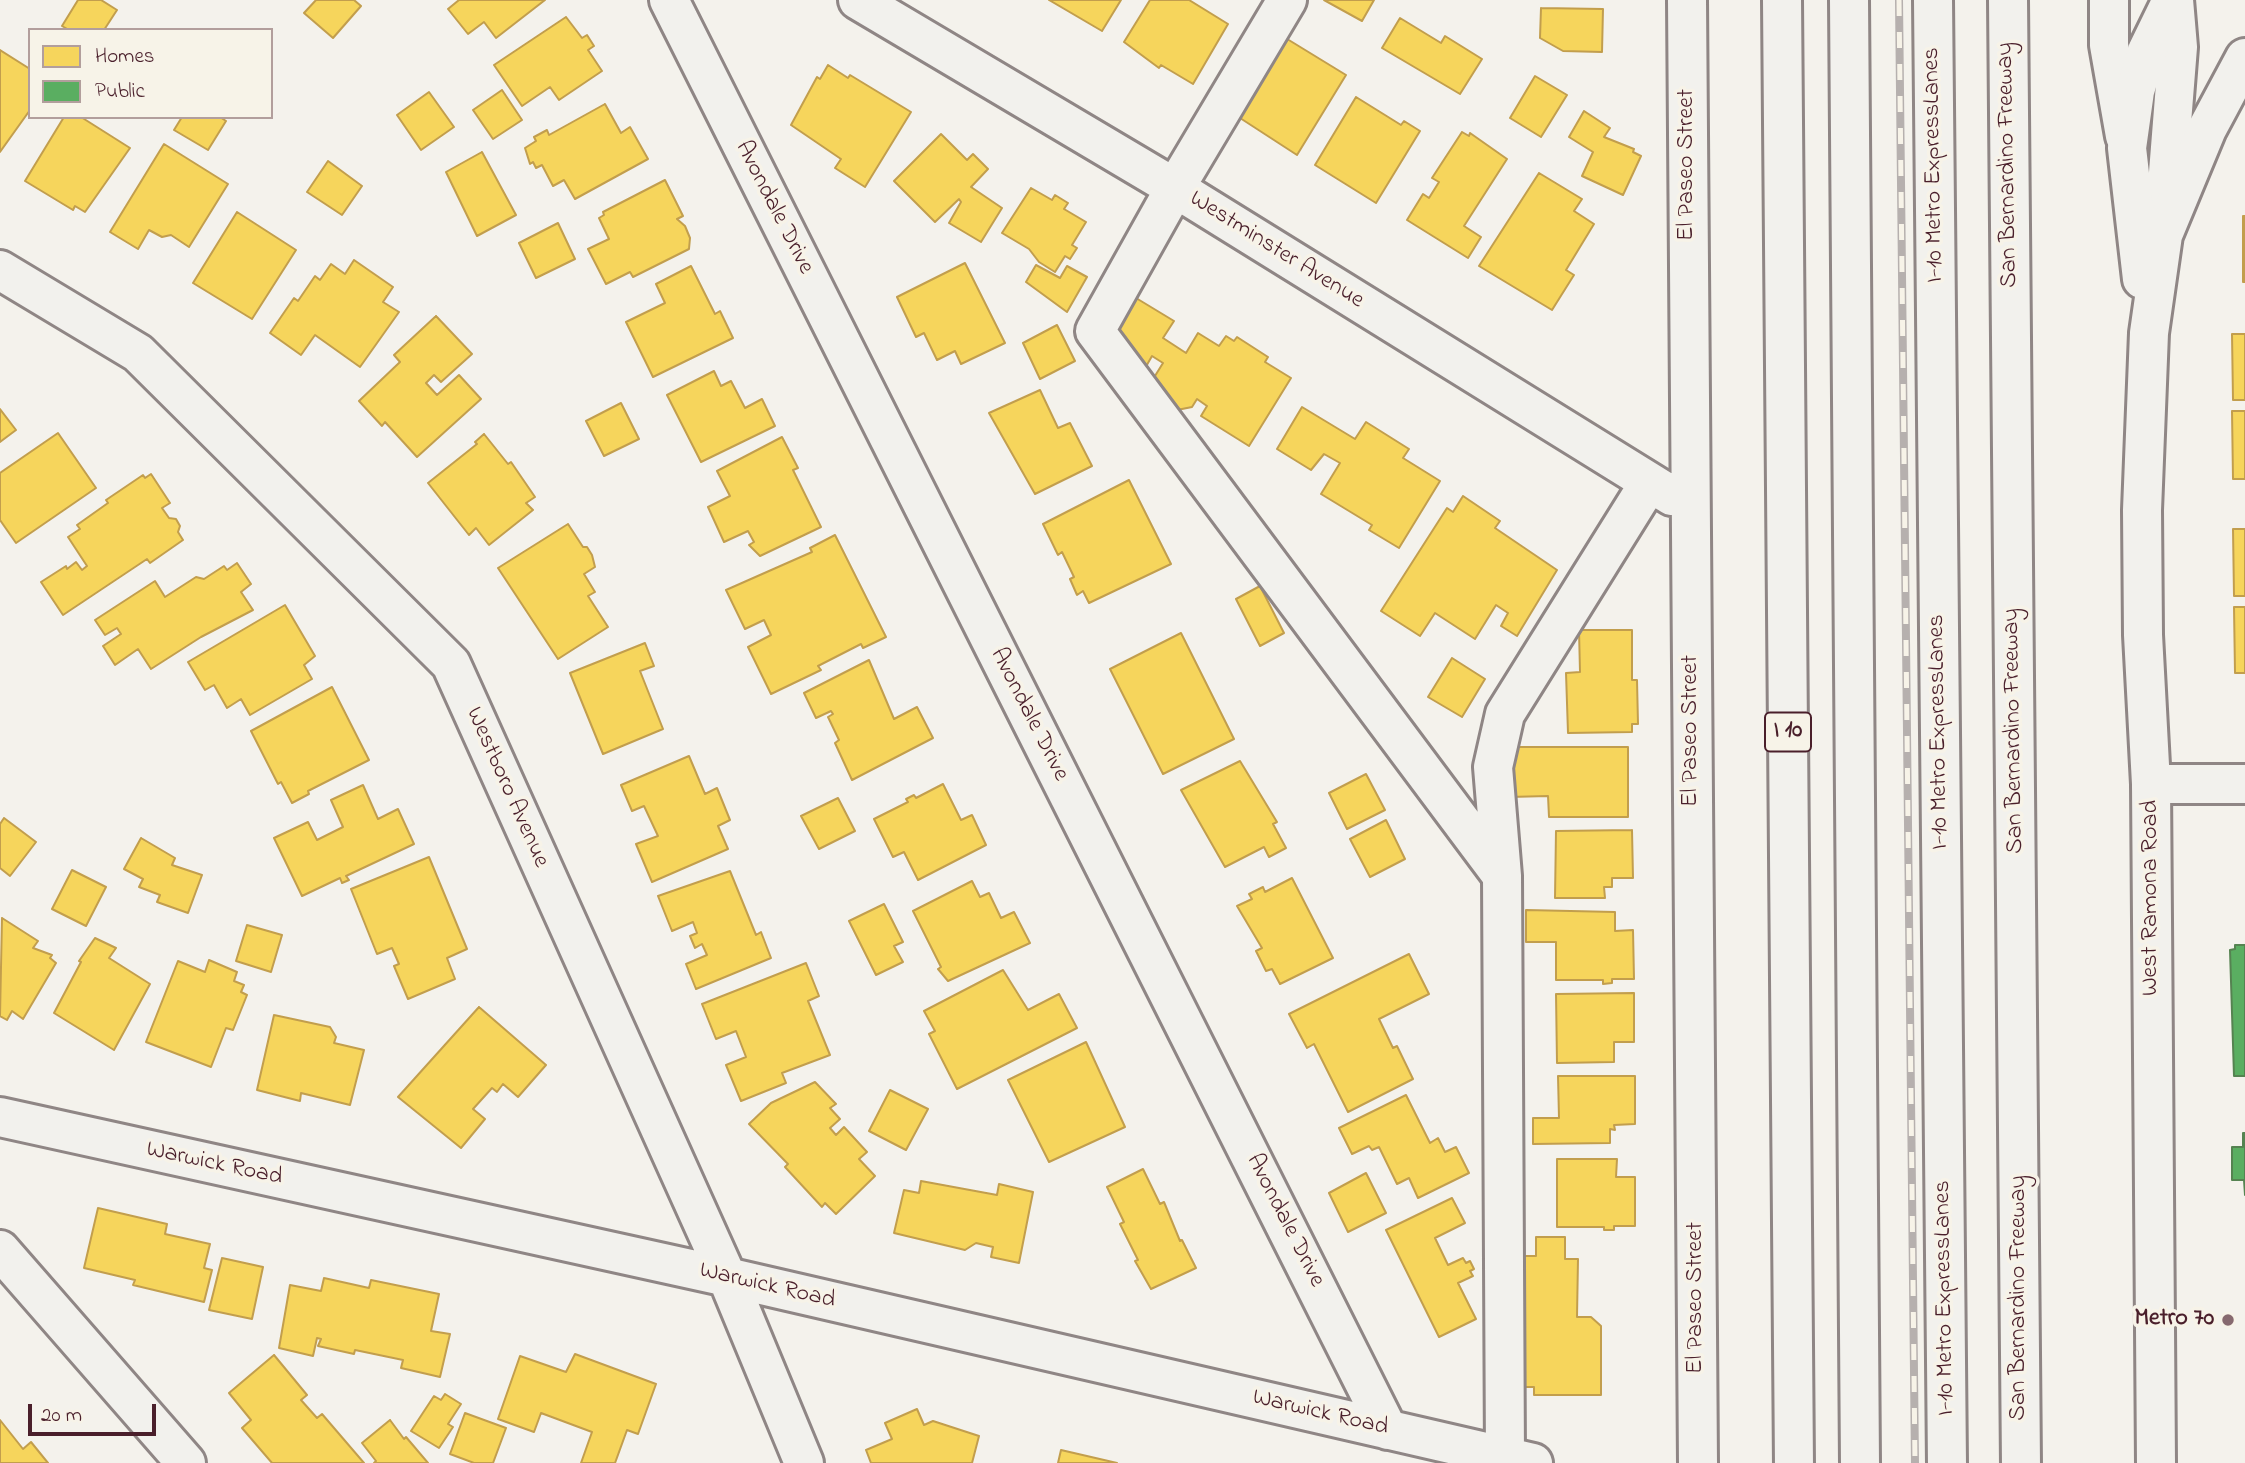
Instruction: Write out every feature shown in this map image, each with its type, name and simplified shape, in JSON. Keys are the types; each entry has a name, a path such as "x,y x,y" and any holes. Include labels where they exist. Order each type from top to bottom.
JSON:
{"main road":[{"name":"Avondale Drive","path":"668,0 1388,1430"},
{"name":"Westminster Avenue","path":"858,0 1175,188 1690,507"},
{"path":"1287,0 1175,188 1095,331 1502,876"},
{"name":"El Paseo Street","path":"1687,0 1698,1463"},
{"name":"I 10","path":"1783,0 1794,1463"},
{"path":"1849,0 1860,1463"},
{"name":"I-10 Metro ExpressLanes","path":"1933,0 1947,1463"},
{"name":"San Bernardino Freeway","path":"2008,0 2021,1463"},
{"path":"2109,0 2109,45 2127,148 2149,333"},
{"path":"2127,148 2136,91 2147,51 2173,0"},
{"path":"2149,333 2162,236 2178,47 2173,0"},
{"path":"2162,236 2207,129 2245,58"},
{"name":"Westboro Avenue","path":"0,270 138,353 451,664 727,1278 804,1463"},
{"name":"West Ramona Road","path":"2149,333 2142,510 2143,607 2151,783 2156,1463"},
{"path":"1519,1460 1502,876 1493,767 1505,714 1649,483"},
{"path":"2151,783 2245,783"},
{"name":"Warwick Road","path":"0,1117 727,1278 1388,1430 1459,1455 1519,1460"},
{"path":"0,1250 186,1463"},
{"path":"2021,1365 2027,1463"}],"building: Homes":[{"path":"78,0 101,0 117,10 105,28 62,26"},
{"path":"316,0 354,0 361,6 333,38 304,13"},
{"path":"459,0 545,0 496,38 484,22 468,34 448,9"},
{"path":"1049,0 1121,0 1102,31"},
{"path":"1150,0 1189,0 1228,24 1193,84 1161,65 1159,68 1124,42"},
{"path":"1324,0 1374,0 1362,21"},
{"path":"1541,8 1603,9 1602,52 1563,51 1540,38"},
{"path":"566,17 582,38 587,35 594,46 588,50 602,71 559,100 550,87 522,106 494,65"},
{"path":"1400,18 1441,43 1445,36 1482,59 1460,94 1382,48"},
{"path":"1279,34 1346,75 1297,155 1240,118"},
{"path":"0,50 28,68 28,113 0,152"},
{"path":"828,65 848,78 850,75 911,112 865,187 835,168 841,159 791,125 817,77 820,79"},
{"path":"1535,76 1567,95 1541,137 1510,118"},
{"path":"502,90 522,120 493,139 473,110"},
{"path":"429,92 454,127 421,150 397,115"},
{"path":"1356,97 1401,125 1404,121 1420,131 1376,203 1315,165"},
{"path":"605,104 621,133 630,127 648,159 575,199 564,180 553,186 542,165 536,168 533,162 530,164 525,148 536,141 534,137 547,130 549,135"},
{"path":"1584,111 1610,128 1604,137 1634,149 1633,152 1641,156 1623,195 1582,176 1593,152 1569,137"},
{"path":"63,119 84,119 130,148 85,212 75,206 73,210 25,181"},
{"path":"181,119 226,121 208,150 174,130"},
{"path":"1462,132 1469,136 1470,133 1507,159 1464,226 1481,237 1468,258 1407,220 1423,194 1429,198 1439,182 1432,178"},
{"path":"941,134 967,160 973,154 988,169 971,187 1002,208 981,242 949,223 961,202 959,199 935,222 894,181"},
{"path":"164,144 228,184 189,247 171,235 162,237 149,230 138,249 110,232"},
{"path":"482,152 516,215 477,236 446,172"},
{"path":"328,161 362,186 342,215 307,192"},
{"path":"1539,173 1582,199 1574,211 1594,224 1566,270 1574,275 1552,310 1479,266"},
{"path":"665,180 683,216 677,219 685,226 690,238 689,249 633,277 630,272 606,284 588,249 609,239 599,218 604,215 603,212"},
{"path":"1031,188 1052,200 1055,195 1068,203 1064,209 1086,222 1072,245 1077,248 1070,259 1065,256 1055,272 1039,262 1029,249 1002,233"},
{"path":"237,212 296,250 252,319 193,283"},
{"path":"2245,216 2245,282 2243,282"},
{"path":"558,223 575,259 536,278 519,243"},
{"path":"354,260 393,287 383,302 399,312 360,367 315,335 301,355 270,333 294,298 298,301 315,276 320,280 331,264 345,274"},
{"path":"965,263 1005,343 961,364 955,351 937,360 924,333 916,337 897,297"},
{"path":"1036,265 1060,278 1067,266 1087,277 1067,312 1026,282"},
{"path":"691,266 715,314 720,311 733,338 653,377 626,322 665,303 656,284"},
{"path":"1136,298 1174,321 1163,338 1186,353 1198,333 1219,346 1226,336 1234,341 1237,337 1268,357 1265,362 1291,378 1249,446 1201,416 1207,406 1197,399 1192,407 1172,411 1150,384 1163,363 1152,356 1140,377 1116,332"},
{"path":"436,316 472,354 441,382 434,375 426,383 437,395 459,375 481,399 417,457 385,422 382,426 359,401 400,362 394,355"},
{"path":"1057,325 1075,361 1040,379 1023,343"},
{"path":"2232,334 2245,334 2245,400 2233,400"},
{"path":"714,371 721,386 731,381 745,408 762,399 775,426 701,462 667,395"},
{"path":"1040,390 1058,428 1070,423 1092,466 1035,494 989,413"},
{"path":"621,403 639,439 604,456 586,421"},
{"path":"1302,407 1355,439 1366,422 1409,449 1403,458 1440,481 1399,548 1369,530 1372,525 1321,494 1340,463 1324,454 1311,470 1277,449"},
{"path":"0,409 16,430 0,442"},
{"path":"2232,411 2245,411 2245,479 2233,479"},
{"path":"58,433 96,488 16,543 0,520 0,473"},
{"path":"484,434 508,464 511,462 535,497 526,503 533,510 489,545 476,528 469,535 428,483 477,444 475,442"},
{"path":"782,437 798,468 793,470 821,527 760,556 749,545 754,542 748,531 724,542 708,507 730,496 717,471"},
{"path":"151,474 170,503 162,508 169,518 176,519 180,526 178,532 183,540 150,563 147,559 63,615 41,582 76,562 82,570 87,566 68,537 80,529 77,525 108,503 106,500 143,475 145,478"},
{"path":"1129,480 1171,564 1089,603 1083,591 1077,595 1070,579 1074,577 1062,552 1058,555 1043,524"},
{"path":"1463,496 1500,521 1495,528 1557,570 1517,636 1501,626 1508,613 1496,605 1475,639 1435,613 1420,636 1381,611 1447,508 1453,512"},
{"path":"568,524 583,547 587,547 592,555 595,567 584,574 595,592 588,596 608,627 558,659 498,568"},
{"path":"2233,529 2245,529 2245,596 2234,596"},
{"path":"835,535 886,637 863,648 861,644 818,666 821,670 771,694 748,647 771,635 764,620 745,629 726,590 812,552 810,548"},
{"path":"237,563 251,584 241,592 253,610 201,637 151,669 138,649 115,665 103,646 121,634 117,628 105,635 95,620 155,581 165,597 196,577 204,579 224,566 227,570"},
{"path":"1260,586 1284,633 1260,646 1236,599"},
{"path":"285,605 315,656 304,665 312,679 250,715 241,699 227,708 214,685 205,690 188,662"},
{"path":"2234,607 2245,607 2245,673 2235,673"},
{"path":"1579,630 1632,630 1632,680 1637,680 1638,724 1632,724 1632,732 1568,733 1566,673 1580,672"},
{"path":"1181,633 1234,739 1163,774 1110,669"},
{"path":"645,643 654,666 640,671 663,729 603,754 570,673"},
{"path":"1452,658 1485,679 1462,717 1428,697"},
{"path":"869,660 894,719 917,707 933,738 852,780 835,743 839,740 828,717 833,714 831,711 816,718 804,693"},
{"path":"332,687 369,760 308,791 309,794 292,803 281,782 278,784 251,731"},
{"path":"1509,747 1628,747 1628,817 1549,817 1548,796 1509,797"},
{"path":"689,756 705,794 717,788 730,820 718,826 728,849 652,882 636,844 658,836 644,806 632,811 621,785"},
{"path":"1240,761 1277,822 1273,824 1286,848 1269,857 1264,847 1225,867 1181,790"},
{"path":"1366,774 1385,810 1347,829 1329,793"},
{"path":"943,784 961,820 972,815 986,845 918,880 904,852 893,857 874,819 908,802 906,799 914,795 916,798"},
{"path":"363,785 378,819 398,809 414,844 346,876 349,880 342,883 340,878 302,896 274,838 308,822 317,840 343,827 331,800"},
{"path":"838,798 855,831 819,849 801,816"},
{"path":"4,818 36,842 10,876 0,868 0,824"},
{"path":"1386,820 1405,859 1370,877 1350,839"},
{"path":"1632,830 1633,878 1612,878 1612,887 1604,887 1605,898 1555,898 1556,831"},
{"path":"141,838 175,858 172,865 202,875 188,913 157,902 160,895 139,887 143,879 124,869"},
{"path":"429,857 467,949 447,958 455,979 408,999 394,966 399,964 392,948 377,954 351,889"},
{"path":"72,870 106,887 86,926 52,909"},
{"path":"730,871 756,935 761,932 771,958 696,989 686,964 707,955 702,944 695,948 690,936 697,933 693,922 672,931 658,896"},
{"path":"1292,878 1333,958 1280,984 1272,969 1266,971 1256,951 1262,948 1237,906 1252,899 1249,894 1263,887 1265,892"},
{"path":"972,881 980,897 989,893 1001,918 1014,912 1030,943 948,981 938,969 941,967 913,911"},
{"path":"884,904 903,942 894,946 903,962 876,975 849,921"},
{"path":"1526,910 1615,912 1615,931 1633,930 1634,979 1612,979 1612,983 1603,984 1603,980 1556,980 1556,942 1526,942"},
{"path":"2,918 38,941 33,948 52,955 50,958 56,963 23,1019 12,1011 7,1020 0,1016"},
{"path":"247,925 282,935 271,972 236,961"},
{"path":"95,938 116,948 109,958 150,984 114,1050 54,1013 81,962 79,961"},
{"path":"1409,954 1429,994 1379,1019 1393,1048 1397,1046 1413,1079 1348,1112 1314,1044 1307,1048 1289,1014"},
{"path":"209,960 237,972 234,981 244,985 241,992 247,995 233,1030 226,1028 211,1067 146,1042 178,961 205,972"},
{"path":"806,963 819,996 808,1001 830,1055 782,1073 786,1083 741,1101 726,1065 746,1057 736,1031 716,1039 702,1004"},
{"path":"1003,970 1028,1010 1059,994 1077,1028 957,1089 929,1034 935,1031 924,1011"},
{"path":"1634,993 1634,1042 1614,1042 1614,1062 1557,1063 1556,994"},
{"path":"479,1007 546,1065 518,1097 503,1084 497,1092 492,1088 473,1109 485,1119 461,1148 398,1097"},
{"path":"274,1015 330,1027 336,1037 334,1043 364,1050 350,1105 301,1093 300,1101 257,1090"},
{"path":"1086,1042 1125,1127 1049,1162 1008,1080"},
{"path":"1558,1076 1635,1076 1635,1124 1614,1125 1615,1130 1610,1129 1610,1143 1533,1144 1533,1118 1559,1118"},
{"path":"815,1082 836,1104 830,1108 840,1119 830,1128 836,1135 844,1127 867,1152 859,1159 875,1176 836,1214 825,1203 822,1207 785,1167 788,1164 749,1124 771,1103"},
{"path":"890,1090 928,1109 906,1150 869,1131"},
{"path":"1406,1095 1430,1143 1438,1138 1445,1152 1456,1147 1469,1173 1418,1198 1409,1178 1397,1184 1379,1147 1372,1150 1369,1146 1352,1154 1339,1128"},
{"path":"1557,1159 1617,1159 1616,1177 1635,1177 1635,1226 1614,1226 1614,1230 1604,1230 1604,1227 1557,1227"},
{"path":"1143,1169 1160,1204 1164,1202 1180,1241 1182,1240 1196,1268 1151,1289 1135,1261 1138,1260 1120,1224 1124,1222 1107,1187"},
{"path":"1366,1173 1386,1213 1348,1232 1329,1193"},
{"path":"921,1181 997,1195 999,1184 1033,1192 1019,1263 991,1257 993,1247 976,1243 965,1250 894,1233 904,1190 919,1193"},
{"path":"1452,1198 1465,1223 1435,1238 1448,1265 1463,1258 1466,1263 1470,1261 1474,1269 1470,1271 1473,1276 1458,1283 1476,1319 1439,1337 1386,1230"},
{"path":"98,1208 167,1224 165,1234 210,1244 204,1268 212,1270 204,1302 133,1285 135,1280 84,1268"},
{"path":"1536,1237 1565,1237 1565,1259 1578,1259 1577,1317 1591,1317 1601,1326 1601,1395 1534,1395 1534,1387 1518,1387 1522,1256 1536,1256"},
{"path":"222,1258 263,1267 252,1319 209,1310"},
{"path":"324,1278 369,1288 371,1280 439,1294 431,1331 450,1334 440,1377 401,1368 403,1360 318,1346 321,1339 317,1338 313,1356 279,1348 290,1285 321,1291"},
{"path":"575,1354 656,1384 638,1434 627,1430 615,1463 581,1463 592,1432 541,1413 534,1432 498,1419 520,1356 566,1372"},
{"path":"274,1355 307,1395 301,1400 317,1418 322,1414 364,1463 272,1463 242,1428 251,1420 229,1393"},
{"path":"445,1394 461,1404 448,1424 453,1427 439,1448 411,1431 434,1396 441,1400"},
{"path":"917,1409 924,1425 933,1421 979,1436 972,1463 871,1463 866,1450 892,1439 885,1423"},
{"path":"465,1413 506,1428 493,1463 474,1463 450,1454"},
{"path":"0,1420 23,1449 31,1442 48,1463 0,1463"},
{"path":"390,1420 428,1463 374,1463 376,1461 362,1443"},
{"path":"1061,1450 1117,1463 1058,1463"}],"building: Public":[{"path":"2235,945 2245,945 2245,1076 2234,1076 2230,950 2235,949"},
{"path":"2243,1133 2245,1195 2244,1180 2232,1180 2232,1147 2243,1147"}],"railway":[{"path":"1899,0 1915,1463"}],"place":[{"name":"Metro 70","path":"2228,1320"}]}
